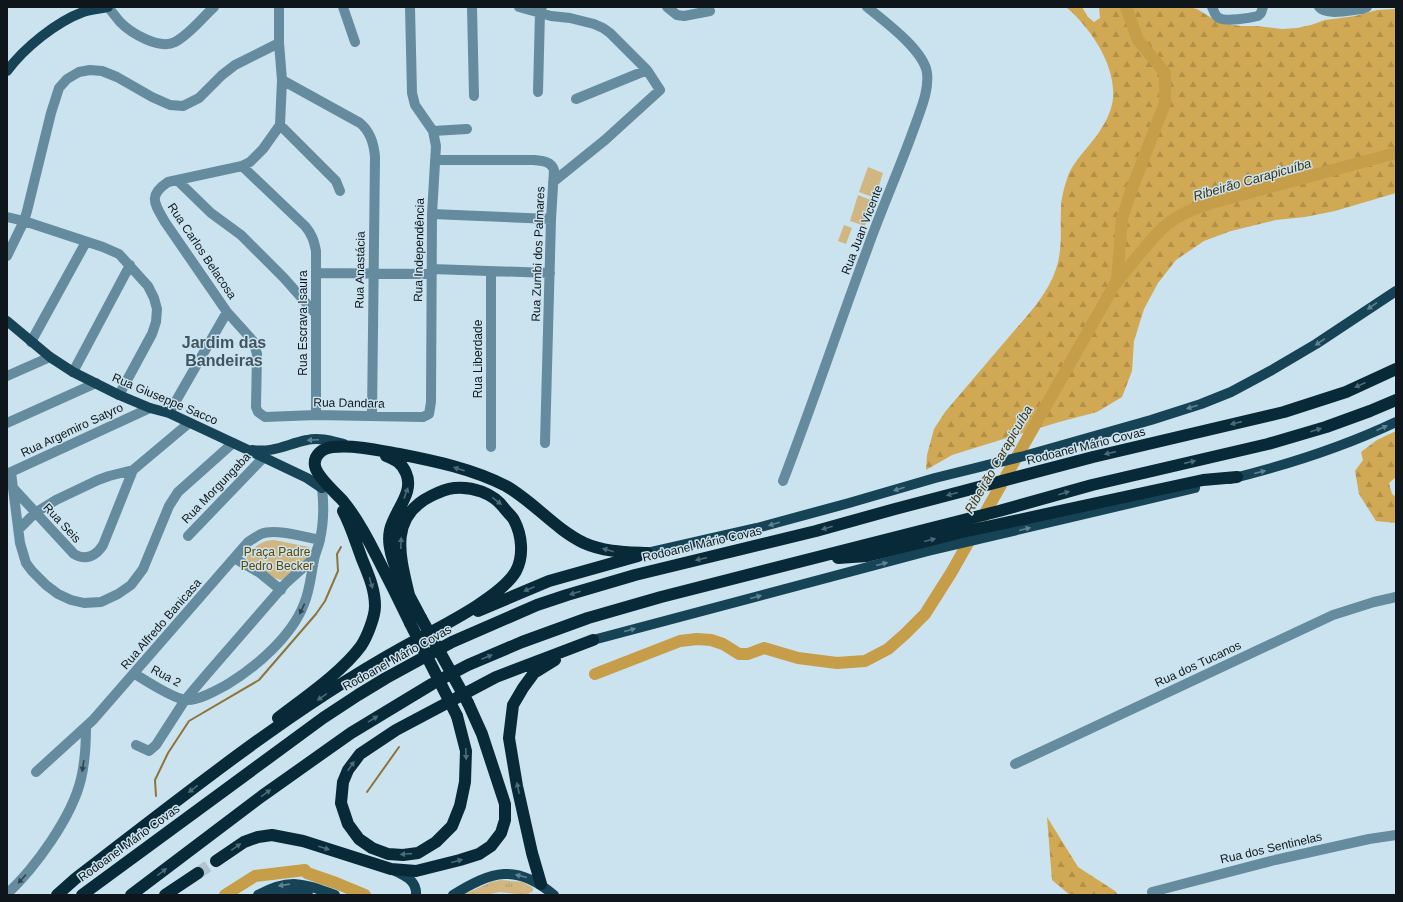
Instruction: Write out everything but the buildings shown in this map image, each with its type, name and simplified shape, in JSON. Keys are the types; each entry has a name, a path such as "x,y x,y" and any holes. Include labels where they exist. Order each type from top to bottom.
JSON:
{"highway":[{"name":"Rodoanel Mário Covas","path":"82,895 329,714 386,678 452,642 536,606 635,575 816,532 895,509 1093,457 1284,412 1346,392 1396,369"},
{"path":"131,895 262,796 351,733 432,684 468,665 536,637 588,618 661,597 823,557 1092,485 1268,444 1370,411 1396,400"},
{"path":"209,776 324,682 349,659 362,645 372,623 375,607 374,592 340,504 315,468 314,460 318,454 329,447 365,448 436,462 489,478 507,487 561,528 584,543 615,552 647,554"},
{"path":"365,448 398,461 409,479 406,496 396,512 390,530 391,554 409,595"},
{"path":"823,557 842,559 867,556 963,532 1203,480 1237,477"},
{"path":"322,488 355,519 363,530 416,620 468,703 532,853"},
{"path":"57,895 75,879 209,776 291,718 376,661 438,628 489,597 504,586 517,570 521,553 521,538 514,520 499,501 477,489 457,488 445,490 425,499 411,510 404,522 400,551 416,620 457,716 466,751 464,782 460,806 452,826 436,842 418,853 388,854 372,848 360,839 348,824 341,803 343,782 348,770 360,754 396,730 496,677 593,640"},
{"path":"438,628 549,581 647,554"},
{"path":"540,890 517,786 509,738 513,706 523,688 534,673 552,661 593,640"},
{"path":"216,861 244,842 258,837 272,835 304,841 392,869 416,871 479,854 491,846 501,833 505,820 505,804 482,734"},
{"path":"165,895 198,873"}],"main road":[{"path":"7,70 29,47 51,30 83,9 108,7"},
{"path":"647,554 758,528 850,504 935,478 1024,456 1151,420 1201,404 1231,392 1316,344 1396,291"},
{"name":"Rua Giuseppe Sacco","path":"9,326 50,357 73,372 119,395 150,408 169,413 307,478 322,488"},
{"path":"593,640 928,552 1237,477 1314,455 1356,440 1396,422"},
{"path":"246,449 263,452 308,440 323,439 365,448"},
{"path":"392,869 411,879 416,886 416,895"},
{"path":"453,895 472,883 492,875 502,874 512,874 526,877 540,890 554,895"},
{"path":"49,895 75,879"},
{"path":"258,895 273,887 285,884 296,884 312,886 335,895"},
{"path":"276,895 286,893 301,893 308,895"}],"street":[{"path":"108,7 120,22 145,40 162,44 174,42 192,29 214,7"},
{"path":"279,7 279,43 282,80 280,125 336,181 340,191"},
{"path":"343,7 355,42"},
{"name":"Rua Independência","path":"410,7 412,93 415,105 433,131 436,146 432,214 431,402"},
{"path":"519,7 541,10 551,16 576,19 594,24 610,33 647,70 576,99"},
{"path":"667,7 677,16 710,11"},
{"name":"Rua Juan Vicente","path":"783,481 811,408 868,247 908,145 924,97 927,74 922,60 905,38 867,7"},
{"path":"1212,7 1215,14 1219,18 1228,20 1258,16 1263,7"},
{"path":"1320,8 1337,12 1362,10 1366,7"},
{"path":"473,9 474,96"},
{"path":"538,92 541,10"},
{"path":"7,256 24,221 51,113 59,88 67,79 79,72 90,70 102,71 117,77 152,97 170,105 183,106 199,98 222,75 235,65 279,43"},
{"name":"Rua Zumbi dos Palmares","path":"545,443 553,182 605,140 660,90 647,70"},
{"name":"Rua Anastácia","path":"282,80 350,116 366,127 374,150 372,416"},
{"name":"Rua Carlos Belacosa","path":"258,412 255,397 257,354 255,347 249,336 228,312 165,222 155,200 158,188 168,182 242,166 250,162 263,148 280,125"},
{"path":"433,131 467,129"},
{"path":"435,160 545,161 553,166 553,182"},
{"name":"Rua Escrava Isaura","path":"242,166 311,232 314,239 316,251 316,415"},
{"path":"177,180 211,213 241,235 284,278 315,313"},
{"path":"432,214 551,219"},
{"path":"7,217 24,221 119,254 148,286 154,298 157,309 156,322 152,334 119,395"},
{"path":"31,342 86,242"},
{"path":"73,372 130,265"},
{"path":"316,273 373,274 432,271 550,273"},
{"name":"Rua Liberdade","path":"491,272 491,446"},
{"path":"169,413 228,312"},
{"path":"7,376 50,357"},
{"path":"7,423 96,383"},
{"name":"Rua Dandara","path":"258,412 265,417 316,415 423,417 429,414 431,402"},
{"name":"Rua Argemiro Satyro","path":"9,471 150,408"},
{"path":"19,529 35,513 56,500 98,480 133,470 189,423"},
{"path":"9,471 23,555 26,563 46,586 58,594 71,600 84,603 102,602 131,585 143,569 169,506 178,492 233,443"},
{"name":"Rua Morgungaba","path":"188,536 263,458"},
{"name":"Rua Seis","path":"13,488 74,554 82,558 88,558 99,552 104,545 133,470"},
{"path":"185,700 208,694 253,668 288,631 300,613 308,590 314,558 320,540 324,508 322,488"},
{"name":"Rua Alfredo Banicasa","path":"36,772 86,727 135,674 248,542 257,536 268,532 277,532 320,540"},
{"path":"234,558 260,574 281,590"},
{"path":"136,745 149,751 156,745 185,700 281,590 314,558"},
{"path":"291,579 296,578 308,590"},
{"name":"Rua dos Tucanos","path":"1015,764 1333,615 1374,602 1396,597"},
{"name":"Rua 2","path":"135,674 161,689 185,700"},
{"path":"207,674 209,681 220,688"},
{"path":"7,894 19,883 41,856 71,807 81,780 86,743 86,727"},
{"name":"Rua dos Sentinelas","path":"1152,892 1275,860 1369,839 1396,835"}],"green space":[{"path":"1066,7 1082,7 1088,17 1094,22 1100,18 1099,7 1188,7 1197,9 1225,24 1282,29 1297,28 1325,20 1355,16 1377,10 1396,9 1396,193 1335,211 1305,217 1276,220 1231,231 1204,241 1176,260 1158,283 1144,309 1134,341 1132,371 1122,397 1097,412 1059,422 952,455 926,470 927,455 934,429 945,412 1029,314 1042,297 1052,279 1060,254 1062,201 1067,179 1073,166 1103,126 1110,110 1113,98 1113,85 1106,60 1100,48 1084,25"},
{"path":"868,167 883,173 875,198 859,192"},
{"path":"858,195 873,201 865,226 850,221"},
{"path":"844,225 852,228 846,244 838,241"},
{"path":"1396,431 1396,477 1389,483 1392,494 1396,497 1396,523 1376,521 1359,494 1355,471 1363,460 1361,452 1377,440"},
{"name":"Praça Padre Pedro Becker","path":"274,540 309,547 311,554 293,572 281,580 266,574 246,558 252,550 261,543"},
{"path":"1047,817 1078,867 1115,891 1118,895 1070,895 1052,880"},
{"path":"501,880 523,882 533,888 533,891 526,895 500,892 485,895 463,895 491,882"}],"waterway":[{"path":"1117,281 1122,219 1131,191 1165,103 1165,73 1138,40 1126,7"},
{"name":"Ribeirão Carapicuíba","path":"595,674 680,641 697,639 711,640 723,644 739,654 748,654 764,648 798,658 837,663 865,661 888,649 925,614 951,573 1115,284 1146,246 1166,225 1194,209 1211,203 1396,153"},
{"path":"156,796 155,780 168,753 189,721 259,680 316,614 325,601 338,571 337,554 341,547"},
{"name":"Ribeirão Carapicuíba","path":"367,792 399,747"},
{"name":"Ribeirão Carapicuíba","path":"225,895 255,876 305,870 307,873 365,895"}],"tunnel":[{"path":"198,873 216,861"}],"district":[{"name":"Jardim das Bandeiras","path":"224,351"}]}
